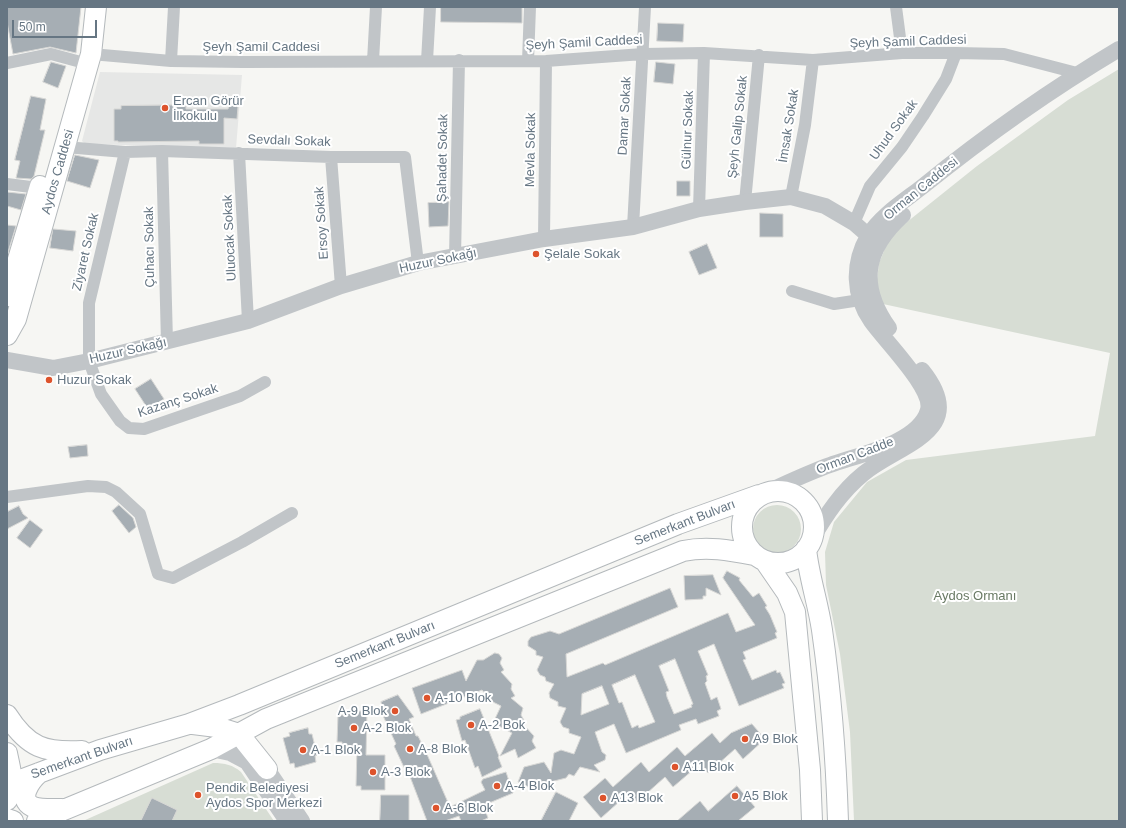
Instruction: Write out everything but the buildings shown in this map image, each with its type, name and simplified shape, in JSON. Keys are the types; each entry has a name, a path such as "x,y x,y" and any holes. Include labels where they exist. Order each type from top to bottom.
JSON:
{"main road":[{"name":"Aydos Caddesi","path":"7,296 39,188 84,57 83,38 85,7"},
{"name":"Aydos Caddesi","path":"7,334 16,319 65,147 96,7"},
{"path":"812,821 810,770 795,612 787,593 759,558 746,546 742,535 741,524 747,507 764,493 786,491 801,498 813,517 814,528 809,544 808,573 822,629 836,764 838,821"},
{"name":"Semerkant Bulvarı","path":"9,789 39,773 100,750 189,724 239,706 678,524 764,493"},
{"path":"759,558 776,563 787,562 798,557 809,544"},
{"name":"Semerkant Bulvarı","path":"37,821 211,749 266,719 683,551 700,548 718,548 759,558"},
{"path":"7,715 16,728 26,738 46,750 59,752 100,750"},
{"path":"266,719 260,737 259,750 267,770"},
{"path":"189,724 216,727 239,734 267,770"},
{"path":"7,753 9,789"},
{"path":"39,773 28,785 26,791 28,802 32,806 44,809 66,809"},
{"path":"7,819 13,821"}],"street":[{"path":"171,61 174,7"},
{"path":"373,61 376,7"},
{"path":"427,60 430,7"},
{"path":"528,61 530,7"},
{"name":"Damar Sokak","path":"633,227 645,7"},
{"path":"896,7 902,53"},
{"name":"Orman Caddesi","path":"926,383 870,321 860,300 856,284 858,260 873,240 886,216 936,175 1077,73 1119,49"},
{"name":"Şeyh Şamil Caddesi","path":"7,62 51,54 171,61 546,61 643,54 704,53 759,55 814,60 902,53 956,53 1004,54 1077,73"},
{"name":"Gülnur Sokak","path":"699,209 704,53"},
{"name":"Uhud Sokak","path":"854,223 870,186 902,147 923,116 946,79 956,53"},
{"name":"Şeyh Galip Sokak","path":"745,202 759,55"},
{"name":"Şahadet Sokak","path":"455,257 460,60"},
{"name":"İmsak Sokak","path":"791,197 805,125 814,60"},
{"name":"Orman Caddesi","path":"926,383 880,315 872,298 869,282 873,240 908,210 1075,86 1119,60"},
{"name":"Mevla Sokak","path":"544,239 546,61"},
{"name":"Sevdalı Sokak","path":"65,147 125,152 162,151 331,157 405,157 418,263"},
{"name":"Çuhacı Sokak","path":"162,151 167,342"},
{"name":"Ziyaret Sokak","path":"89,361 89,303 125,152"},
{"name":"Uluocak Sokak","path":"239,153 248,321"},
{"name":"Ersoy Sokak","path":"331,157 341,286"},
{"path":"7,184 39,188"},
{"name":"Huzur Sokağı","path":"7,360 54,368 89,361 248,321 341,286 418,263 544,239 633,227 699,209 745,202 791,197 824,206 854,223 873,240"},
{"path":"792,291 834,304 860,300"},
{"name":"Kazanç Sokak","path":"89,361 100,394 120,421 129,428 136,430 144,429 240,396 265,382"},
{"name":"Orman Cadde","path":"764,493 830,465 882,448 907,435 924,419 928,410 926,383"},
{"name":"Orman Cadde","path":"809,544 831,508 850,486 875,465 918,439 934,423 940,408 936,388 926,383"},
{"path":"7,497 88,486 106,487 116,492 140,514 158,574 173,578 242,542 292,513"},
{"path":"211,749 230,753 247,762 287,821"},
{"path":"267,770 302,821"}],"shaded area":[{"name":"Ercan Görür İlkokulu","path":"100,72 242,75 236,148 85,144 82,141"}],"green space":[{"name":"Aydos Ormanı","path":"1119,69 1119,821 854,821 850,732 840,654 826,585 825,552 834,522 867,482 906,460 1095,436 1110,353 883,304 876,288 879,263 886,246 897,230 977,166 1068,100"},
{"path":"772,505 782,505 791,509 797,515 800,520 800,538 791,549 782,553 772,553 763,549 757,543 753,534 753,524 757,515 763,509"},
{"name":"Pendik Belediyesi Aydos Spor Merkezi","path":"213,763 228,765 241,772 274,821 83,821"}],"place":[{"name":"Ercan Görür İlkokulu","path":"165,108"},
{"name":"Şelale Sokak","path":"536,254"},
{"name":"Huzur Sokak","path":"49,380"},
{"name":"A-10 Blok","path":"427,698"},
{"name":"A-9 Blok","path":"395,711"},
{"name":"A-2 Bok","path":"471,725"},
{"name":"A-2 Blok","path":"354,728"},
{"name":"A9 Blok","path":"745,739"},
{"name":"A-8 Blok","path":"410,749"},
{"name":"A-1 Blok","path":"303,750"},
{"name":"A11 Blok","path":"675,767"},
{"name":"A-3 Blok","path":"373,772"},
{"name":"A-4 Blok","path":"497,786"},
{"name":"Pendik Belediyesi Aydos Spor Merkezi","path":"198,795"},
{"name":"A5 Blok","path":"735,796"},
{"name":"A13 Blok","path":"603,798"},
{"name":"A-6 Blok","path":"436,808"}]}
